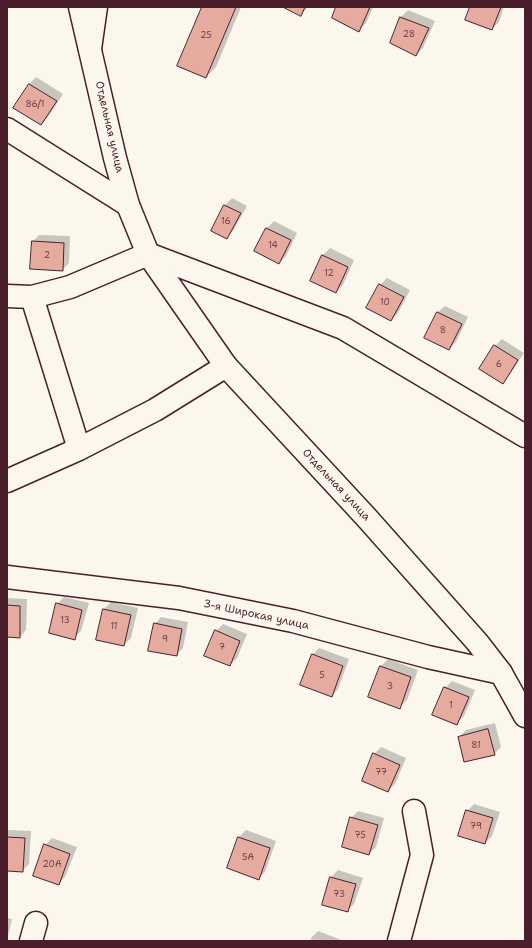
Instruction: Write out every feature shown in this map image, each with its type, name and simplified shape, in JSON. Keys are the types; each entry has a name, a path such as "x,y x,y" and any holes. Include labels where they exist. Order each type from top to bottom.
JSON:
{"street":[{"name":"Отдельная улица","path":"80,7 128,205 148,254 226,366 371,523 477,642 501,673 525,716"},
{"name":"Отдельная улица","path":"90,49 96,7"},
{"path":"7,129 128,205"},
{"path":"7,296 32,297 70,287 148,254 343,328 525,436"},
{"path":"32,297 79,449"},
{"path":"7,481 79,449 155,410 226,366"},
{"name":"3-я Широкая улица","path":"7,577 179,598 293,621 428,657 501,673"},
{"path":"399,941 422,855 414,811"}],"building":[{"path":"202,7 236,7 206,78 177,66"},
{"path":"283,7 305,7 301,16"},
{"path":"336,7 370,7 359,32 332,18"},
{"path":"470,7 501,7 492,30 465,20"},
{"path":"400,17 429,28 416,56 390,43"},
{"path":"29,84 57,101 41,125 13,108"},
{"path":"224,205 241,213 227,239 211,231"},
{"path":"266,228 291,240 279,264 254,251"},
{"path":"32,241 64,243 63,271 30,269"},
{"path":"322,255 348,267 336,293 310,281"},
{"path":"379,284 404,297 391,321 366,308"},
{"path":"437,312 462,324 449,350 424,338"},
{"path":"494,345 518,360 503,384 479,369"},
{"path":"56,603 82,610 75,640 49,633"},
{"path":"7,605 20,606 20,638 7,637"},
{"path":"103,609 131,615 124,646 96,640"},
{"path":"154,623 182,629 177,656 148,651"},
{"path":"215,630 240,641 230,666 204,656"},
{"path":"312,654 343,666 332,697 300,685"},
{"path":"380,666 411,677 400,709 368,697"},
{"path":"444,687 469,697 457,725 432,715"},
{"path":"488,729 495,755 464,762 458,737"},
{"path":"373,753 400,765 388,792 362,781"},
{"path":"466,810 493,818 485,844 458,836"},
{"path":"350,817 378,825 369,855 342,847"},
{"path":"7,837 25,838 23,872 7,871"},
{"path":"238,837 270,848 259,880 227,868"},
{"path":"44,844 70,854 59,885 33,876"},
{"path":"330,877 356,884 348,912 322,905"}]}
